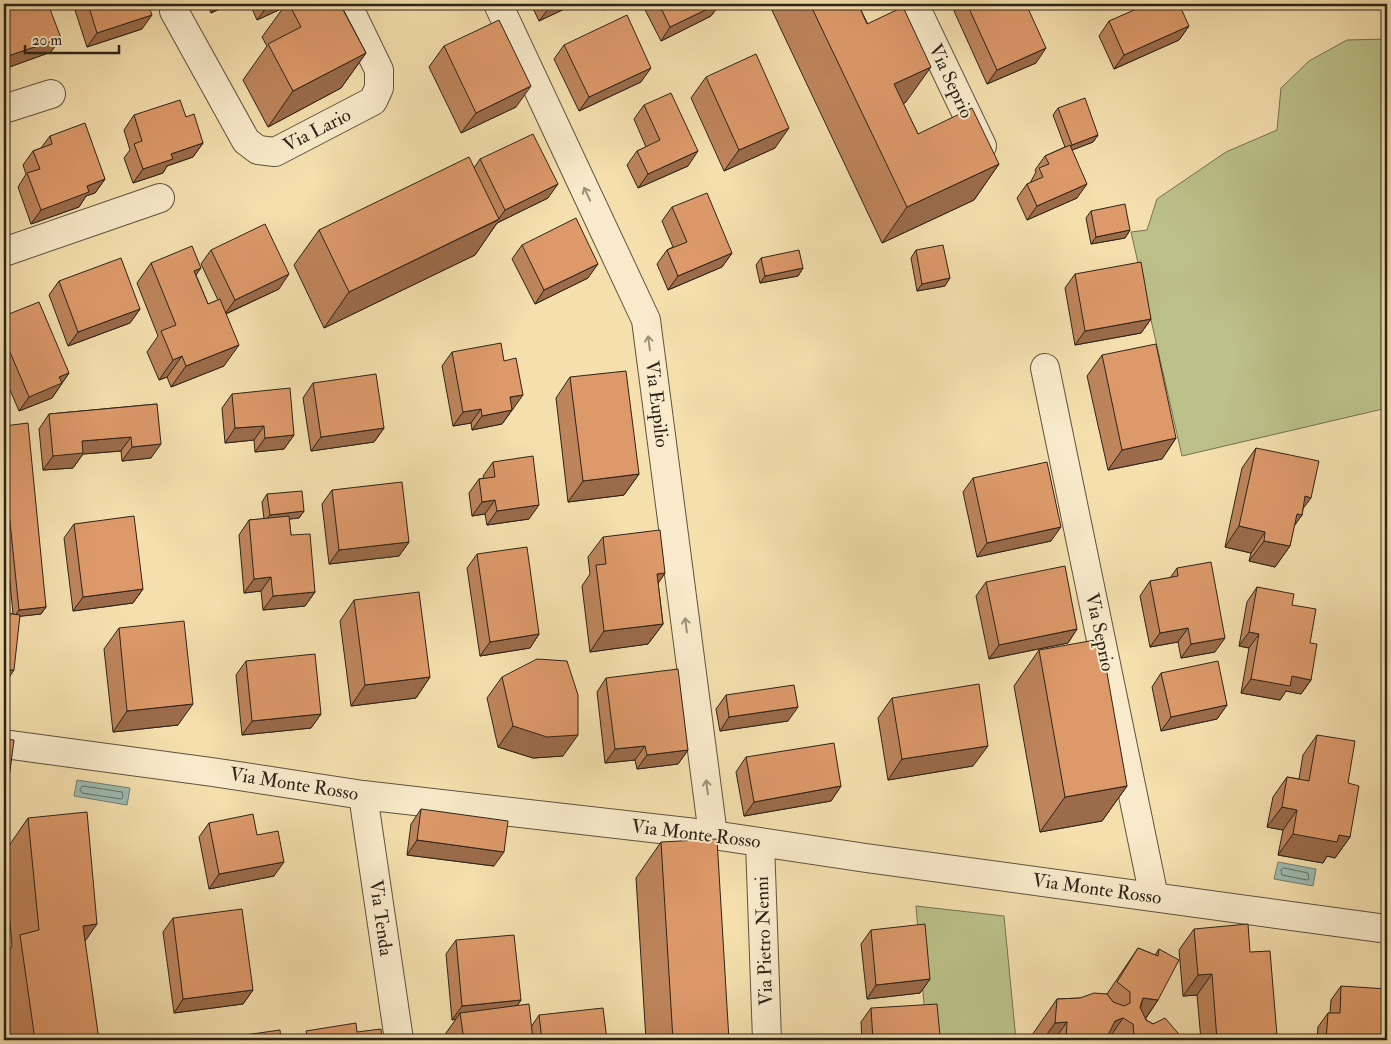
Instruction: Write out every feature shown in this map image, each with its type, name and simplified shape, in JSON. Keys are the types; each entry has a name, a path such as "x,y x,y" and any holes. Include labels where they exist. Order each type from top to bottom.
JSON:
{"street":[{"name":"Via Lario","path":"174,11 246,141 258,150 275,152 373,101 379,88 379,70 347,4"},
{"name":"Via Eupilio","path":"498,4 646,320 713,835"},
{"name":"Via Seprio","path":"914,4 988,158"},
{"path":"4,109 51,94"},
{"path":"4,252 160,198"},
{"name":"Via Seprio","path":"1045,368 1154,897"},
{"name":"Via Monte Rosso","path":"4,744 212,772 363,795 713,835 1387,929"},
{"name":"Via Tenda","path":"363,795 399,1040"},
{"name":"Via Pietro Nenni","path":"760,843 767,1040"}],"green space":[{"path":"1387,39 1387,408 1182,456 1131,232 1147,230 1157,199 1226,152 1277,130 1281,88 1309,61 1347,40"},
{"path":"916,906 1004,916 1016,1040 927,1040"}],"water":[{"path":"77,780 130,788 127,805 74,796"},
{"path":"1278,862 1316,869 1313,886 1274,879"}],"building":[{"path":"4,4 48,4 61,38 8,56 4,44"},
{"path":"88,4 148,4 152,15 97,33"},
{"path":"289,4 345,4 341,6 366,53 293,91 268,44 301,27"},
{"path":"659,4 718,4 670,27"},
{"path":"810,4 858,4 867,24 903,7 931,67 894,84 918,134 972,108 999,164 907,207"},
{"path":"967,4 1026,4 1046,48 997,70"},
{"path":"1148,4 1179,4 1189,26 1124,55 1109,21"},
{"path":"627,15 651,68 589,97 564,45"},
{"path":"499,20 531,86 476,113 444,46"},
{"path":"756,54 789,128 739,150 706,77"},
{"path":"671,93 698,151 648,174 637,151 660,140 644,105"},
{"path":"1085,98 1098,135 1072,145 1058,108"},
{"path":"180,100 186,117 194,114 203,143 171,154 173,159 143,169 134,144 142,141 134,115"},
{"path":"85,123 105,179 87,186 89,192 41,210 27,173 40,169 33,151 52,144 50,136"},
{"path":"533,134 558,184 505,210 480,159"},
{"path":"1070,145 1087,184 1037,206 1027,184 1043,177 1039,168 1049,164 1045,156"},
{"path":"469,157 499,219 349,292 319,230"},
{"path":"707,193 732,253 678,276 667,250 687,242 672,207"},
{"path":"1125,204 1130,230 1096,237 1091,211"},
{"path":"576,218 598,264 544,290 522,245"},
{"path":"265,224 289,274 235,300 211,250"},
{"path":"943,245 950,278 922,284 916,250"},
{"path":"192,246 201,268 194,271 208,304 220,299 239,345 186,366 182,356 173,360 161,331 176,325 151,263"},
{"path":"799,250 803,268 765,276 761,258"},
{"path":"121,258 140,309 78,332 59,281"},
{"path":"1141,262 1151,319 1085,331 1075,274"},
{"path":"39,302 69,373 59,377 62,383 29,397 4,338 4,316"},
{"path":"501,343 504,361 516,358 523,395 510,397 512,410 482,416 481,409 463,412 452,352"},
{"path":"1156,344 1176,438 1122,450 1102,355"},
{"path":"626,371 639,474 583,481 570,377"},
{"path":"376,374 384,428 321,437 313,383"},
{"path":"290,388 294,435 265,438 264,426 235,428 232,394"},
{"path":"157,404 161,444 132,447 131,437 82,441 83,453 53,456 49,414"},
{"path":"28,423 46,607 19,610 4,463 4,426"},
{"path":"1256,448 1319,461 1311,498 1305,496 1302,515 1297,514 1290,546 1264,541 1265,532 1239,526"},
{"path":"533,456 539,505 497,511 495,500 482,502 479,479 495,477 493,462"},
{"path":"1047,462 1061,527 987,543 973,478"},
{"path":"402,482 409,542 339,550 332,490"},
{"path":"302,491 304,511 270,515 267,494"},
{"path":"134,516 143,589 83,597 74,524"},
{"path":"289,516 291,535 310,534 315,592 273,596 271,577 254,579 249,520"},
{"path":"660,530 665,573 657,574 663,624 604,631 596,565 606,564 603,537"},
{"path":"527,547 539,634 490,642 477,554"},
{"path":"1211,562 1225,638 1191,644 1188,628 1160,633 1150,581 1178,576 1177,568"},
{"path":"1065,566 1077,629 999,645 986,582"},
{"path":"1257,587 1294,594 1292,605 1316,609 1310,643 1317,644 1311,680 1292,676 1290,686 1251,679 1259,634 1249,632"},
{"path":"419,592 430,677 365,685 354,600"},
{"path":"4,613 20,615 14,670 4,670"},
{"path":"184,621 193,704 127,711 119,628"},
{"path":"1101,639 1127,786 1065,797 1039,650"},
{"path":"315,654 321,714 252,721 246,661"},
{"path":"537,659 567,661 578,695 578,735 547,737 513,726 502,677"},
{"path":"1218,661 1227,705 1171,717 1161,673"},
{"path":"678,669 688,750 647,755 645,746 615,749 606,678"},
{"path":"979,684 988,746 902,759 892,698"},
{"path":"794,685 798,707 729,717 726,695"},
{"path":"1317,735 1355,741 1348,783 1359,786 1350,837 1339,835 1337,842 1293,834 1297,810 1282,807 1287,777 1309,781"},
{"path":"4,739 14,740 7,794 4,793"},
{"path":"834,743 841,786 754,802 746,757"},
{"path":"421,809 508,821 504,852 417,840"},
{"path":"87,812 97,924 83,926 99,1040 35,1040 20,935 39,930 28,818"},
{"path":"253,814 257,835 278,831 284,862 219,874 209,823"},
{"path":"717,839 729,1040 673,1040 661,842"},
{"path":"242,909 253,990 183,999 173,918"},
{"path":"925,924 930,979 876,985 871,930"},
{"path":"1248,924 1250,952 1270,951 1277,1035 1267,1036 1268,1040 1240,1040 1240,1038 1217,1040 1212,974 1198,975 1194,929"},
{"path":"514,935 521,1000 462,1006 456,940"},
{"path":"1138,948 1158,956 1159,949 1179,960 1158,1000 1143,998 1140,1007 1146,1020 1153,1024 1165,1018 1184,1040 1131,1040 1134,1035 1133,1024 1123,1018 1115,1021 1108,1035 1110,1040 1066,1040 1067,1022 1055,1023 1057,999 1080,998 1094,993 1107,994 1113,1002 1124,1006 1130,1003 1130,992 1117,982"},
{"path":"1341,986 1387,989 1387,1040 1326,1040 1328,1013 1340,1013"},
{"path":"529,1004 533,1040 464,1040 460,1013"},
{"path":"937,1004 940,1036 873,1040 871,1008"},
{"path":"603,1008 607,1040 542,1040 539,1015"},
{"path":"356,1023 357,1032 381,1029 382,1040 217,1040 280,1030 281,1039 307,1035 306,1031"}]}
